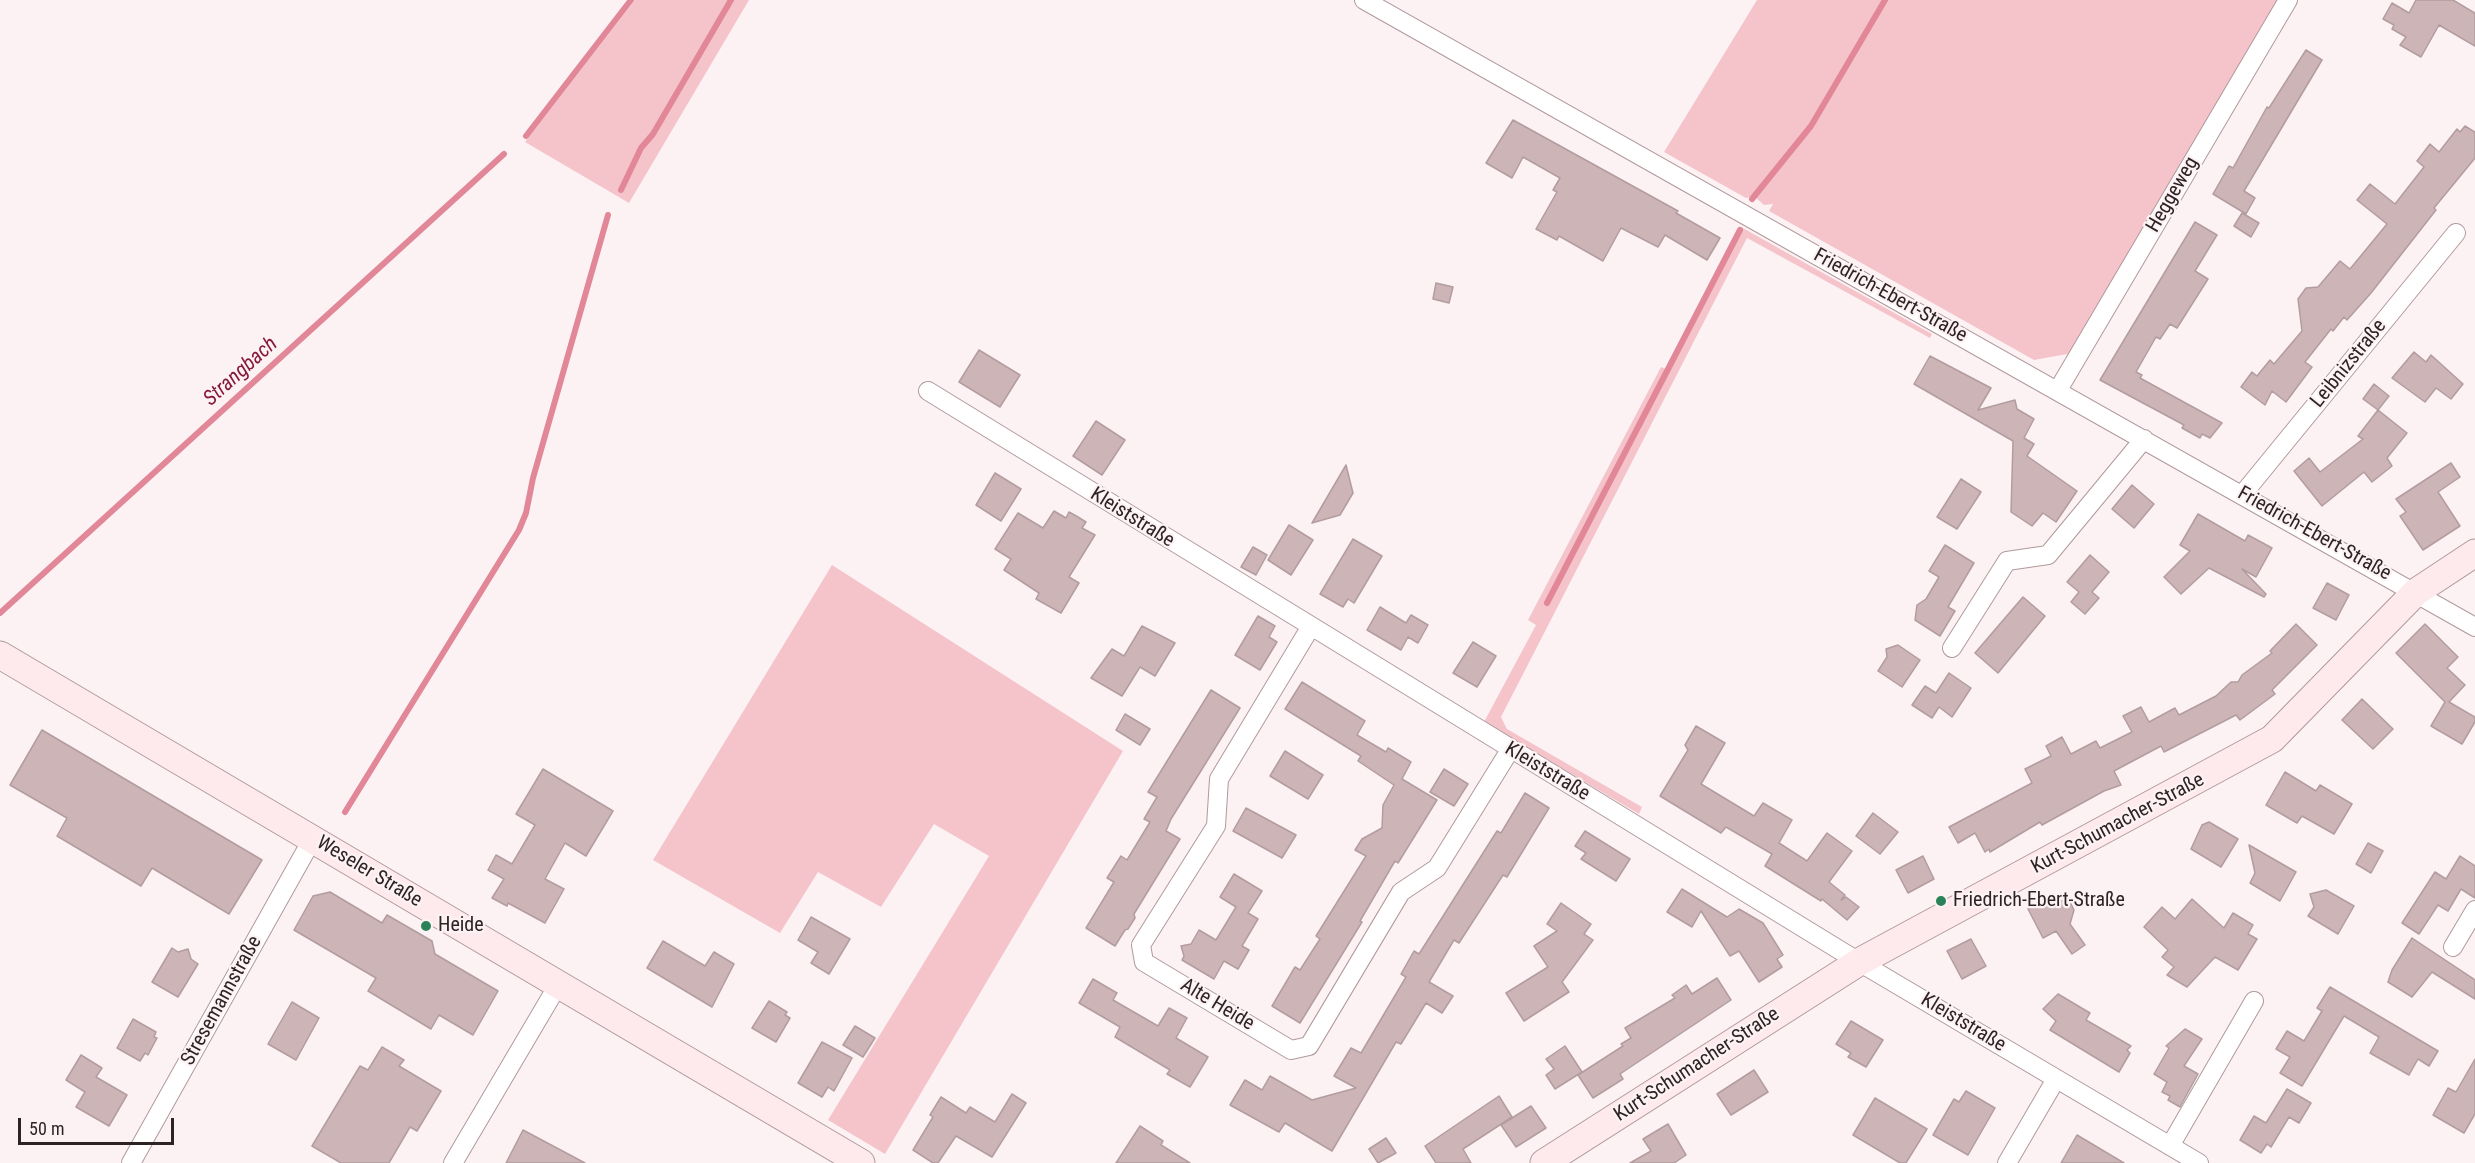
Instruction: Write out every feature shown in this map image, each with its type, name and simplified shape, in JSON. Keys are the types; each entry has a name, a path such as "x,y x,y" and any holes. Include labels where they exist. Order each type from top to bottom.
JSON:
{"street":[{"name":"Friedrich-Ebert-Straße","path":"1364,0 2475,627"},
{"name":"Heggeweg","path":"2058,390 2288,0"},
{"name":"Leibnizstraße","path":"2242,495 2456,233"},
{"name":"Kleiststraße","path":"928,391 1310,628 1859,962 2199,1163"},
{"path":"1952,648 2007,561 2048,555 2144,439"},
{"name":"Kurt-Schumacher-Straße","path":"1544,1163 1859,962 2272,739 2416,592 2475,553"},
{"name":"Alte Heide","path":"1310,628 1219,779 1216,826 1141,945 1144,962 1291,1050 1309,1046 1401,892 1437,868 1510,750"},
{"name":"Weseler Straße","path":"0,655 861,1163"},
{"name":"Stresemannstraße","path":"131,1163 313,838"},
{"path":"2453,947 2475,910"},
{"path":"453,1163 558,985"},
{"path":"2170,1146 2254,1001"},
{"path":"2007,1163 2056,1079"}],"shaded area":[{"path":"635,0 749,0 629,203 525,142"},
{"path":"1757,0 2282,0 2073,353 2034,360 1769,211 1773,204 1764,205 1754,196 1746,198 1664,152"},
{"path":"1741,227 1932,334 1930,338 1747,238 1501,717 1507,729 1642,807 1639,814 1484,722 1536,625 1528,620 1661,367 1666,369"},
{"path":"832,565 1123,751 885,1154 828,1120 989,856 934,824 881,907 818,872 780,933 653,860"}],"building":[{"path":"2416,0 2453,0 2475,13 2475,46 2439,25 2421,57 2400,45 2406,37 2392,29 2394,25 2383,19 2392,3 2409,13"},
{"path":"2306,50 2322,60 2244,191 2255,198 2246,214 2213,194 2229,166 2233,168 2267,107 2269,108"},
{"path":"1513,120 1678,211 1676,213 1720,238 1707,260 1665,235 1658,247 1621,228 1603,261 1559,236 1557,240 1536,229 1557,192 1553,190 1560,178 1523,157 1512,178 1486,163"},
{"path":"2465,126 2475,132 2475,158 2434,208 2436,210 2371,293 2347,320 2344,317 2333,331 2331,329 2305,362 2312,367 2286,402 2272,391 2265,405 2241,387 2252,372 2257,376 2270,360 2274,364 2302,331 2298,299 2306,288 2318,287 2340,261 2350,269 2387,224 2357,200 2370,184 2395,204 2424,167 2417,161 2430,144 2439,152 2457,129 2460,132"},
{"path":"2242,213 2259,223 2251,237 2234,226"},
{"path":"2195,222 2217,235 2195,271 2208,279 2177,328 2170,324 2160,339 2156,337 2136,372 2142,375 2140,378 2222,423 2210,438 2202,434 2200,438 2182,428 2184,425 2100,380"},
{"path":"1436,283 1453,287 1449,303 1433,299"},
{"path":"979,350 1020,375 1000,407 959,382"},
{"path":"2414,352 2426,362 2431,355 2463,384 2451,399 2436,388 2425,402 2392,378"},
{"path":"1930,356 1991,388 1978,410 2015,400 2017,409 2034,419 2024,438 2034,444 2027,456 2077,491 2056,522 2043,513 2032,526 2011,512 2013,441 1914,384"},
{"path":"2374,384 2389,396 2378,410 2363,399"},
{"path":"2378,410 2407,433 2387,458 2392,466 2372,482 2364,472 2322,506 2294,471 2309,458 2320,472 2363,439 2358,436"},
{"path":"1096,421 1125,440 1102,475 1073,456"},
{"path":"2451,463 2460,477 2438,492 2460,526 2423,550 2400,516 2406,512 2396,499"},
{"path":"1346,465 1353,493 1340,515 1312,523"},
{"path":"995,473 1021,489 1001,521 976,505"},
{"path":"1961,479 1981,492 1957,529 1937,517"},
{"path":"2132,485 2154,504 2134,528 2112,509"},
{"path":"1054,511 1066,518 1069,512 1078,517 1086,522 1082,528 1095,535 1069,577 1079,583 1061,613 1036,599 1039,593 1004,570 1011,559 995,549 1018,513 1043,528"},
{"path":"2198,514 2245,541 2248,535 2272,548 2256,577 2242,569 2266,594 2264,597 2209,568 2181,594 2164,577 2190,551 2180,545"},
{"path":"1289,525 1313,540 1291,575 1268,560"},
{"path":"1353,539 1382,556 1354,603 1348,599 1343,607 1320,594"},
{"path":"1945,545 1974,563 1948,607 1955,611 1940,636 1915,620 1917,605 1926,599 1939,577 1929,571"},
{"path":"1253,547 1267,555 1256,575 1241,567"},
{"path":"2090,555 2109,572 2092,592 2099,598 2085,614 2071,602 2079,592 2067,582"},
{"path":"2327,583 2349,595 2336,620 2313,608"},
{"path":"2023,597 2045,616 1998,673 1975,653"},
{"path":"1380,607 1406,623 1411,615 1428,625 1418,643 1408,637 1401,650 1367,630"},
{"path":"1258,616 1275,626 1269,637 1277,642 1260,670 1235,655"},
{"path":"2296,624 2317,645 2272,690 2275,694 2240,720 2236,715 2164,752 2161,746 2114,771 2121,785 2104,791 2042,825 2040,822 1990,852 1989,849 1985,852 1975,833 1958,843 1949,827 2032,783 2025,769 2051,756 2046,746 2062,737 2071,754 2096,741 2100,748 2132,732 2123,716 2141,707 2149,722 2175,708 2179,715 2216,696 2231,682 2238,682 2242,675 2272,653 2270,651"},
{"path":"2425,624 2458,657 2447,668 2465,685 2449,702 2475,717 2475,722 2462,744 2431,726 2445,702 2396,653"},
{"path":"1142,626 1175,643 1155,676 1140,667 1122,696 1091,678 1112,649 1124,656"},
{"path":"1473,642 1496,656 1477,687 1453,673"},
{"path":"1898,645 1920,660 1902,687 1878,671 1887,657 1886,649"},
{"path":"1949,673 1971,688 1952,717 1939,707 1932,718 1912,705 1925,686 1936,693"},
{"path":"1302,682 1365,721 1357,735 1386,752 1388,748 1411,762 1402,779 1437,800 1398,863 1395,861 1360,921 1362,922 1300,1023 1272,1006 1295,967 1300,970 1320,939 1316,936 1366,856 1355,850 1362,839 1382,828 1383,805 1394,785 1358,761 1361,756 1285,709"},
{"path":"1211,690 1240,708 1171,819 1166,831 1180,839 1134,914 1135,918 1115,946 1086,928 1114,882 1107,878 1121,856 1127,860 1150,822 1144,819 1157,797 1148,792"},
{"path":"2362,699 2393,729 2373,749 2342,720"},
{"path":"1125,714 1150,729 1140,745 1116,730"},
{"path":"1696,726 1725,743 1701,784 1754,816 1763,803 1792,820 1779,843 1807,861 1827,833 1852,851 1829,882 1845,895 1841,900 1846,897 1859,907 1847,920 1822,899 1821,901 1765,866 1772,854 1726,827 1721,833 1660,796 1688,750 1685,745"},
{"path":"42,730 262,860 229,914 152,868 141,886 57,836 67,818 10,785"},
{"path":"1285,751 1323,775 1308,799 1270,776"},
{"path":"543,769 613,811 586,856 565,843 545,879 564,889 545,923 508,903 507,906 492,898 504,879 488,870 496,855 512,864 535,825 516,814"},
{"path":"1444,769 1468,784 1454,806 1430,792"},
{"path":"2285,772 2316,791 2320,785 2352,804 2334,834 2302,816 2297,823 2266,805"},
{"path":"1525,793 1549,808 1507,877 1503,875 1459,943 1454,940 1429,982 1453,996 1442,1013 1426,1003 1401,1044 1396,1042 1332,1151 1285,1123 1279,1132 1230,1105 1245,1080 1262,1090 1270,1076 1312,1100 1356,1088 1334,1076 1351,1048 1361,1053 1406,977 1401,974 1414,951 1419,954 1497,831 1501,833"},
{"path":"1246,808 1296,835 1282,858 1233,831"},
{"path":"1873,813 1898,832 1880,854 1856,836"},
{"path":"2209,822 2238,839 2221,867 2191,849 2202,825"},
{"path":"1585,831 1630,859 1616,881 1581,859 1586,853 1575,846"},
{"path":"2368,843 2383,851 2371,873 2356,864"},
{"path":"2249,845 2296,872 2280,901 2250,883 2255,873"},
{"path":"1923,856 1934,879 1908,893 1896,870"},
{"path":"2460,856 2475,866 2475,898 2461,889 2448,911 2438,905 2419,934 2402,923 2435,872 2446,879"},
{"path":"1234,874 1262,891 1248,913 1258,919 1242,946 1249,950 1238,969 1224,961 1214,979 1182,960 1184,956 1181,946 1191,944 1199,930 1216,940 1236,907 1220,897"},
{"path":"1682,889 1727,917 1739,909 1763,923 1783,955 1777,959 1782,967 1759,982 1739,951 1730,956 1701,911 1692,927 1667,912"},
{"path":"2326,890 2354,906 2338,934 2308,916 2314,907 2310,894"},
{"path":"330,892 382,923 387,915 432,941 435,954 498,991 473,1035 439,1015 431,1029 368,991 376,978 294,930 313,896"},
{"path":"2051,896 2055,904 2068,898 2074,910 2070,924 2085,945 2072,954 2056,931 2043,938 2028,909"},
{"path":"2192,899 2224,928 2233,913 2253,925 2248,934 2257,939 2238,970 2215,957 2187,987 2167,975 2174,967 2162,957 2168,950 2144,927 2162,907 2175,919"},
{"path":"1561,903 1591,924 1584,934 1593,940 1562,982 1569,992 1524,1021 1506,993 1548,967 1534,946 1557,931 1547,924"},
{"path":"811,917 850,939 829,974 811,963 818,952 798,940"},
{"path":"2412,938 2475,980 2475,999 2432,972 2412,997 2388,982 2392,970"},
{"path":"1971,939 1986,966 1962,979 1947,951"},
{"path":"663,941 705,966 714,952 734,964 712,1007 647,968"},
{"path":"172,948 178,952 188,949 191,959 198,964 178,997 152,982"},
{"path":"1717,978 1731,1000 1620,1074 1623,1079 1593,1098 1578,1075 1623,1046 1621,1044 1631,1038 1625,1028 1675,998 1672,995 1686,985 1692,994"},
{"path":"1093,979 1117,993 1113,1000 1158,1026 1169,1008 1187,1018 1176,1038 1208,1057 1190,1087 1167,1074 1170,1070 1115,1037 1120,1027 1079,1003"},
{"path":"2330,987 2438,1051 2429,1066 2418,1059 2409,1075 2370,1053 2379,1037 2344,1016 2302,1086 2280,1073 2290,1057 2276,1049 2287,1031 2304,1041 2322,1011 2317,1008"},
{"path":"2058,994 2090,1013 2086,1020 2131,1046 2127,1050 2130,1053 2119,1072 2050,1030 2056,1021 2043,1009"},
{"path":"769,1001 787,1012 785,1015 790,1018 776,1042 752,1028"},
{"path":"292,1002 319,1018 296,1060 268,1044"},
{"path":"133,1019 156,1032 154,1037 157,1038 148,1055 145,1053 140,1061 117,1048"},
{"path":"1851,1021 1883,1040 1866,1067 1848,1057 1851,1053 1836,1044"},
{"path":"855,1026 875,1038 863,1057 843,1045"},
{"path":"2185,1029 2202,1039 2184,1066 2198,1074 2180,1107 2168,1100 2170,1096 2162,1092 2167,1082 2154,1074 2169,1048 2166,1046"},
{"path":"822,1042 852,1058 834,1091 828,1087 822,1097 798,1083"},
{"path":"1565,1046 1582,1072 1555,1089 1546,1075 1554,1069 1546,1059"},
{"path":"382,1047 404,1060 399,1066 441,1091 417,1131 410,1127 389,1163 341,1163 312,1146 360,1066 368,1070"},
{"path":"81,1055 102,1068 96,1077 127,1095 109,1126 76,1107 85,1092 66,1080"},
{"path":"2475,1059 2475,1114 2464,1133 2433,1115 2448,1088 2456,1092"},
{"path":"1754,1070 1768,1092 1731,1115 1717,1094"},
{"path":"2287,1089 2311,1103 2299,1123 2289,1117 2271,1147 2267,1144 2261,1153 2240,1140 2254,1116 2266,1123"},
{"path":"1966,1091 1995,1108 1968,1155 1933,1135 1954,1099 1959,1102"},
{"path":"1012,1094 1026,1103 992,1157 956,1136 938,1163 933,1163 913,1150 933,1117 930,1115 941,1097 966,1113 970,1107 995,1122"},
{"path":"1499,1096 1512,1117 1463,1149 1471,1163 1436,1163 1425,1146"},
{"path":"1875,1098 1927,1129 1906,1163 1900,1163 1853,1135"},
{"path":"1531,1106 1546,1128 1516,1147 1501,1125"},
{"path":"1668,1124 1686,1155 1674,1163 1630,1163 1651,1151 1643,1139"},
{"path":"1140,1126 1163,1141 1161,1145 1190,1163 1116,1163"},
{"path":"523,1130 585,1163 506,1163"},
{"path":"2077,1135 2124,1163 2061,1163"},
{"path":"1386,1138 1396,1153 1378,1163 1369,1149"}],"waterway":[{"name":"Strangbach","path":"526,136 631,0"},
{"path":"621,190 641,148 653,134 731,0"},
{"path":"1752,199 1811,126 1885,0"},
{"name":"Strangbach","path":"0,613 504,154"},
{"path":"345,812 519,530 526,513 533,478 608,215"},
{"path":"1547,603 1740,230"}],"place":[{"name":"Friedrich-Ebert-Straße","path":"1941,901"},
{"name":"Heide","path":"426,926"}]}
